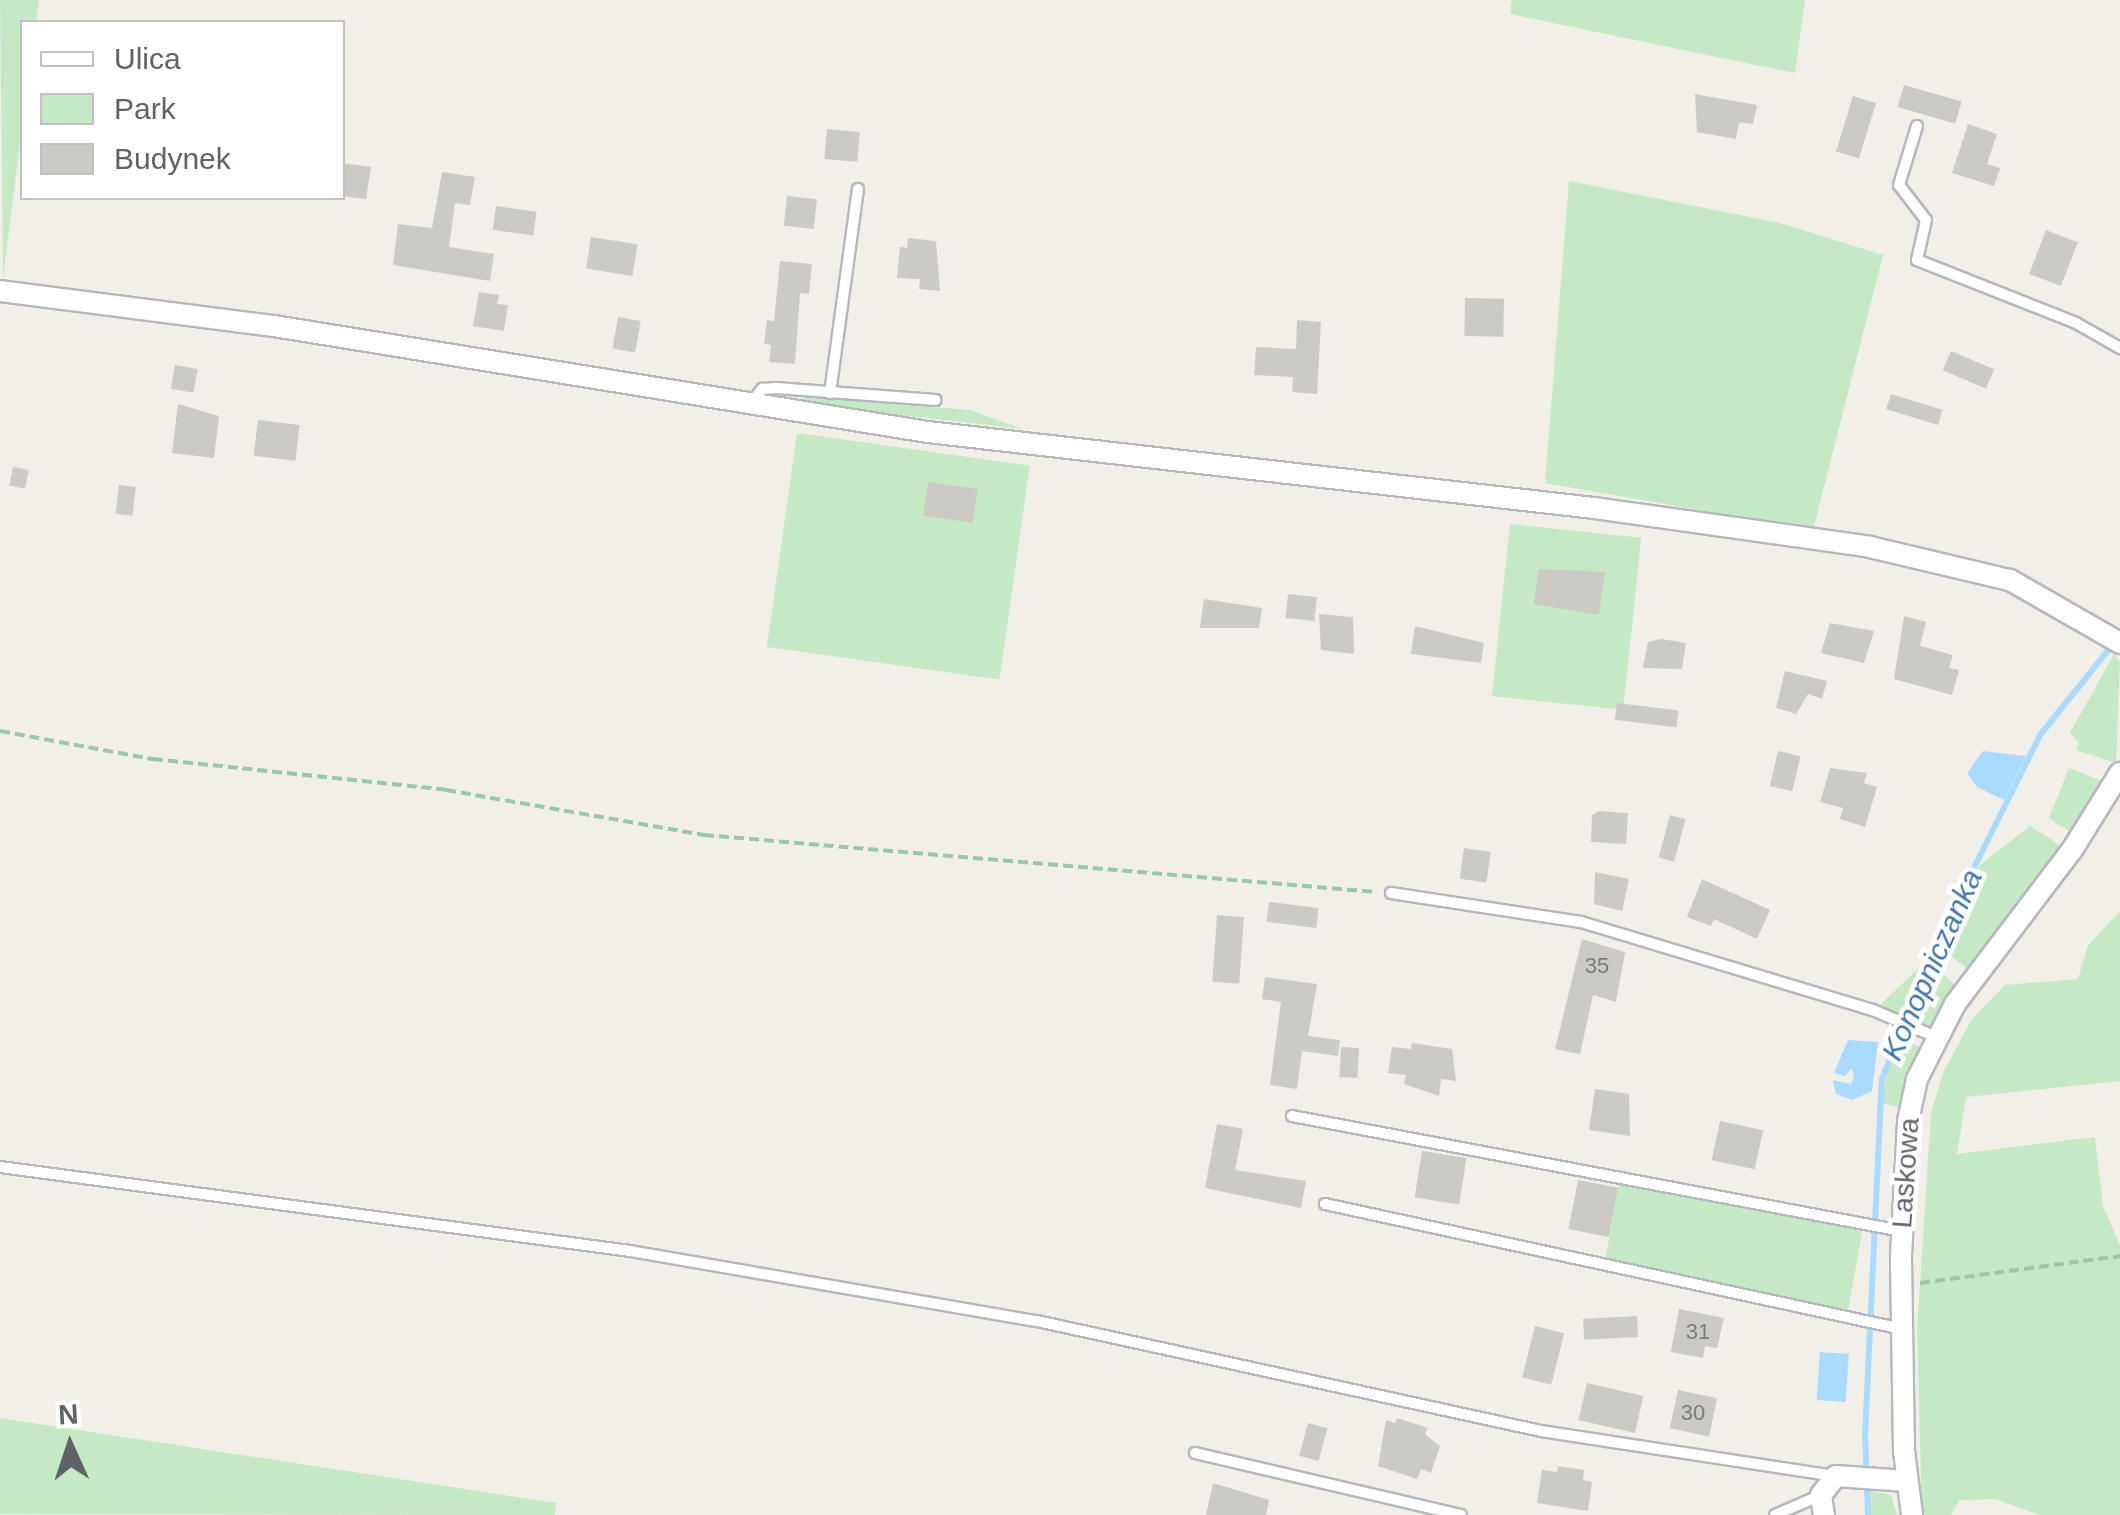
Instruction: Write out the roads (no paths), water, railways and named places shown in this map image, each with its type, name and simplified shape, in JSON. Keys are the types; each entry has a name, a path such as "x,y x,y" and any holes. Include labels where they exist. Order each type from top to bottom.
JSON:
{"street":[{"path":"0,291 274,326 751,405 1870,547 2010,580 2120,642"},
{"name":"Laskowa","path":"1912,1515 1907,1481 1901,1286 1908,1121 1934,1036 2072,850 2120,773"},
{"path":"1822,1505 1836,1476 1907,1481"}],"lane":[{"path":"1916,126 1899,185 1926,220 1917,260 2076,323 2120,348"},
{"path":"830,393 858,188"},
{"path":"751,405 762,388 936,400"},
{"path":"1391,894 1581,922 1896,1017 1934,1036"},
{"path":"1292,1116 1902,1230"},
{"path":"0,1167 630,1251 1037,1321 1541,1431 1836,1476"},
{"path":"1325,1204 1902,1329"},
{"path":"1196,1453 1462,1515"},
{"path":"1775,1515 1822,1505"}],"water":[{"path":"1983,751 2026,756 2004,800 1977,787 1967,773"},
{"path":"1848,1040 1878,1042 1872,1091 1852,1100 1836,1094 1833,1080 1851,1084 1854,1077 1852,1068 1845,1076 1834,1073"},
{"path":"1820,1352 1849,1354 1846,1402 1817,1400"}],"waterway":[{"name":"Konopniczanka","path":"1868,1515 1865,1435 1882,1079 1936,944 2040,735 2114,643"}]}
